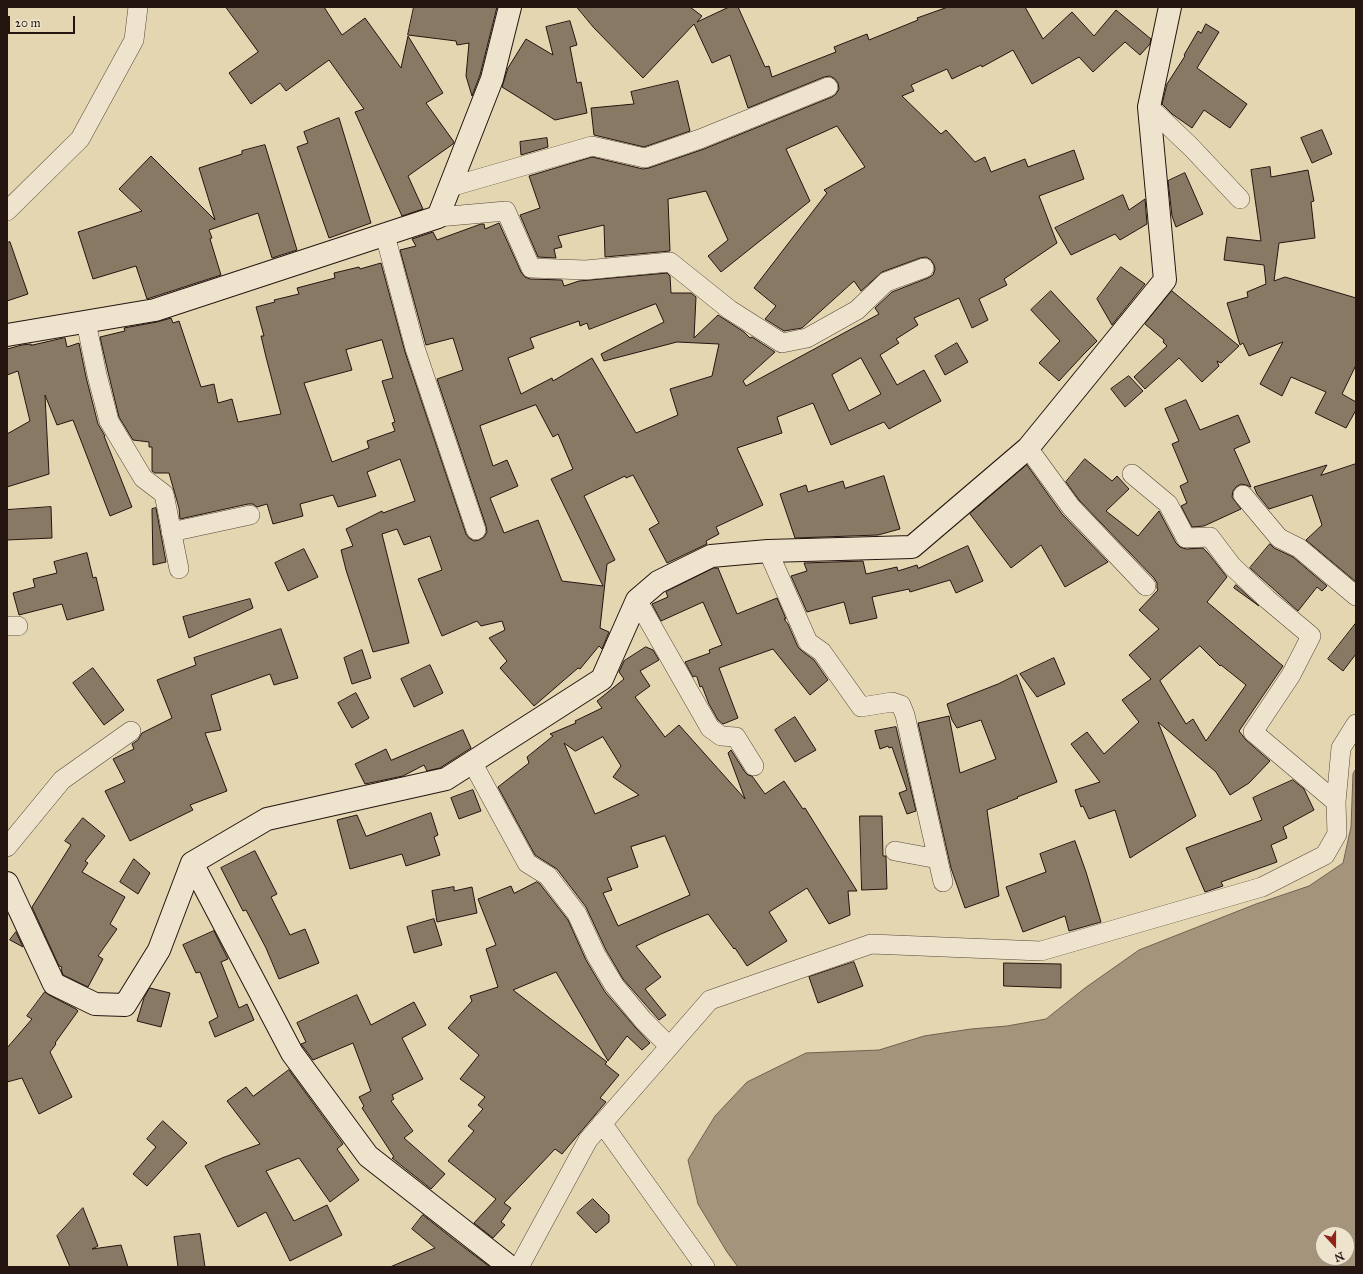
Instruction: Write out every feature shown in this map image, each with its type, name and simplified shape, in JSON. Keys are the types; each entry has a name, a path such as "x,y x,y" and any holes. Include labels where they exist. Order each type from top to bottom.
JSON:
{"street":[{"path":"7,210 80,139 134,40 138,7"},
{"path":"438,217 492,79 510,7"},
{"path":"7,883 54,984 96,1004 125,1005 158,950 192,863 267,819 446,779 602,679 637,600 658,582 712,556 768,551 912,547 1028,448 1165,280 1148,107 1170,7"},
{"path":"450,187 592,146 646,158 700,139 828,87"},
{"path":"1148,107 1191,147 1240,199"},
{"path":"7,335 155,310 438,217 506,211 531,268 586,270 670,262 730,310 782,343 807,338 857,310 886,282 924,268"},
{"path":"385,234 415,348 476,530"},
{"path":"86,322 109,422 143,478 164,494 179,569"},
{"path":"1028,448 1071,507 1146,586"},
{"path":"1132,474 1168,504 1186,538 1210,538 1232,566 1267,599 1311,636 1291,675 1253,732 1336,802"},
{"path":"1243,495 1279,538 1299,548 1356,596"},
{"path":"171,532 250,515"},
{"path":"768,551 808,642 822,652 861,707 892,702 901,705 905,715 943,882"},
{"path":"637,600 710,728 721,736 736,737 754,766"},
{"path":"519,1267 588,1140 710,1000 871,944 1041,951 1262,887 1325,855 1337,834 1336,802 1341,748 1356,724"},
{"path":"7,847 62,780 131,732"},
{"path":"472,762 527,863 548,876 577,914 596,955 614,985 643,1020 669,1046"},
{"path":"895,851 938,859"},
{"path":"192,863 292,1053 368,1156 510,1267"},
{"path":"602,1123 705,1267"}],"shaded area":[{"path":"1356,769 1356,1267 738,1267 727,1252 698,1204 688,1160 715,1116 747,1082 806,1053 879,1050 924,1036 971,1029 1007,1026 1046,1019 1085,988 1139,950 1256,904 1309,886 1343,863 1351,827 1353,774"}],"building":[{"path":"226,7 324,7 342,35 365,18 401,68 408,36 443,93 426,103 454,142 408,176 423,209 402,216 355,112 364,109 329,60 286,91 280,83 251,104 229,73 258,52"},
{"path":"414,7 497,7 480,75 472,96 466,76 469,43 457,45 456,41 408,35"},
{"path":"577,7 690,7 702,16 697,22 729,7 738,7 765,67 769,66 772,77 836,52 834,47 867,34 869,40 918,20 917,18 948,7 1025,7 1043,39 1072,12 1094,36 1116,10 1151,39 1150,44 1140,55 1125,42 1093,72 1079,57 1032,84 1013,50 982,67 981,65 952,79 947,69 911,85 914,91 902,96 941,134 946,130 975,162 985,157 991,172 1025,159 1028,167 1074,150 1084,179 1039,196 1057,243 1004,279 1007,285 979,299 988,320 972,328 959,298 914,318 918,325 896,339 899,343 880,355 897,385 924,370 941,401 889,429 884,422 831,445 813,403 777,417 782,433 737,448 763,505 716,527 719,534 706,541 707,544 667,563 649,529 659,523 633,475 626,478 625,476 584,496 615,560 607,564 600,628 609,632 602,649 599,646 580,669 578,668 534,706 500,668 507,661 489,638 505,630 502,621 481,626 477,621 442,636 418,579 442,570 430,536 404,545 397,529 382,534 409,643 373,652 346,570 341,550 353,546 346,529 382,511 383,513 415,501 400,459 367,472 376,496 338,507 333,495 300,504 303,516 273,524 267,504 257,507 253,504 248,504 180,519 179,508 169,473 155,473 152,471 152,447 149,447 149,442 133,440 119,417 100,337 125,331 124,328 171,318 173,323 179,321 201,387 214,384 218,403 232,399 238,422 281,414 261,336 264,336 256,307 275,302 274,300 299,294 297,288 335,278 334,273 359,267 360,269 381,263 405,352 466,534 474,541 484,537 487,532 486,526 437,379 463,370 453,338 426,345 400,250 416,246 412,239 433,232 437,240 481,224 484,224 485,229 499,223 521,272 525,277 530,279 562,280 564,286 579,281 667,273 670,276 671,293 691,293 696,297 694,338 718,315 744,332 750,338 752,337 775,352 743,381 746,386 879,314 875,308 892,292 933,275 935,269 931,260 926,257 920,258 882,272 861,291 854,281 802,328 784,331 765,319 776,306 754,288 827,193 824,190 865,167 837,126 786,149 810,201 721,272 708,256 728,240 706,191 668,199 670,251 605,257 604,225 558,236 562,247 554,249 556,258 538,257 520,215 540,208 529,176 592,157 643,169 649,168 704,149 832,97 839,89 838,83 835,79 830,76 824,77 748,108 730,55 712,63 694,24 643,78 594,28","holes":["656,304 664,322 601,354 604,361 677,342 719,344 712,376 670,389 678,415 636,433 592,358 553,381 552,378 521,394 508,358 534,348 530,338 579,321 580,326 587,323 589,329","382,340 393,378 382,381 395,422 392,423 395,431 367,441 369,448 332,462 304,383 352,370 346,350","861,358 881,394 849,411 832,375","536,405 553,437 558,434 573,469 551,479 603,586 562,581 538,520 504,533 490,498 518,486 507,460 493,466 480,426"]},
{"path":"570,21 577,45 570,47 577,83 581,82 587,113 555,120 502,87 508,68 526,39 553,55 546,27"},
{"path":"1206,24 1219,32 1197,68 1247,104 1230,128 1204,110 1192,128 1172,114 1162,104 1167,84 1185,56 1184,55 1198,31 1201,33"},
{"path":"678,81 690,131 644,147 594,135 591,108 634,104 631,92"},
{"path":"339,118 371,223 329,238 297,147 308,143 304,132"},
{"path":"1322,130 1332,154 1312,163 1301,138"},
{"path":"547,138 548,147 521,155 520,142"},
{"path":"265,145 297,250 272,258 258,213 209,230 212,238 210,239 221,275 147,299 136,266 93,279 78,232 142,211 119,189 151,156 215,220 199,168 242,154 242,151"},
{"path":"1270,167 1271,177 1308,170 1314,201 1311,202 1315,238 1279,243 1274,281 1285,277 1356,298 1356,365 1342,394 1356,402 1356,410 1346,428 1315,413 1326,392 1291,377 1282,396 1260,384 1283,342 1249,356 1243,343 1240,345 1227,303 1248,297 1247,292 1266,284 1264,265 1224,260 1227,237 1261,241 1251,170"},
{"path":"1185,173 1203,214 1176,227 1172,216 1168,181"},
{"path":"1123,195 1129,210 1145,199 1147,224 1120,240 1115,234 1071,255 1055,228"},
{"path":"10,242 28,294 7,301 7,243"},
{"path":"1121,267 1145,284 1112,325 1097,299"},
{"path":"1051,291 1097,341 1059,381 1039,363 1060,341 1031,310"},
{"path":"1172,291 1239,346 1221,363 1217,361 1219,366 1202,382 1179,358 1145,389 1134,377 1167,346 1163,342 1164,340 1145,324"},
{"path":"65,338 67,347 79,343 98,424 105,436 132,507 110,516 73,420 57,425 45,395 49,474 7,487 7,434 30,421 18,371 7,375 7,349"},
{"path":"957,343 968,362 945,375 935,356"},
{"path":"1129,376 1143,391 1125,407 1111,389"},
{"path":"1186,400 1200,430 1238,415 1250,442 1234,449 1251,487 1241,484 1233,491 1232,497 1241,509 1204,526 1192,527 1181,506 1187,503 1180,486 1188,482 1172,444 1179,441 1165,409"},
{"path":"1085,459 1112,481 1117,476 1129,489 1106,511 1138,536 1159,511 1176,543 1180,547 1186,549 1203,548 1227,577 1207,602 1283,666 1239,731 1246,740 1270,761 1249,783 1230,795 1216,772 1158,722 1196,816 1130,858 1115,810 1089,819 1083,806 1081,807 1075,790 1100,782 1071,744 1087,732 1104,754 1139,722 1122,700 1151,679 1129,655 1159,629 1139,610 1158,590 1157,583 1154,578 1079,500 1066,482","holes":["1200,646 1220,666 1221,665 1246,685 1206,741 1193,719 1186,724 1160,681"]},
{"path":"1356,464 1356,582 1306,540 1322,525 1312,495 1269,509 1257,494 1254,487 1327,465 1321,475"},
{"path":"1027,465 1062,514 1108,562 1065,587 1041,545 1011,568 970,514"},
{"path":"884,476 900,529 878,535 795,538 780,494 806,485 808,492 843,481 845,488"},
{"path":"51,507 52,538 7,540 7,510"},
{"path":"156,508 166,562 153,565 152,509"},
{"path":"1270,544 1274,548 1293,557 1327,586 1322,591 1317,587 1298,611 1250,568"},
{"path":"968,546 983,581 956,593 950,580 910,592 909,589 872,597 877,618 850,624 844,602 807,612 791,576 807,571 804,563 863,561 866,574 897,567 898,571 917,565 918,568"},
{"path":"304,549 318,577 288,591 275,563"},
{"path":"87,553 93,578 96,577 104,610 67,620 62,604 19,615 13,593 35,587 33,579 57,573 54,562"},
{"path":"714,568 718,568 737,614 777,598 786,619 784,619 788,624 798,647 814,660 828,680 810,695 773,649 719,668 738,718 723,724 718,720 709,704 702,686 700,687 697,677 693,677 685,662 710,653 709,650 722,645 703,602 661,621 652,604 668,597 666,592"},
{"path":"1236,585 1259,606 1234,588"},
{"path":"250,599 253,608 189,638 183,617"},
{"path":"1356,623 1356,654 1343,671 1328,659"},
{"path":"281,629 298,678 274,685 270,674 211,695 221,730 205,733 227,791 190,805 193,810 130,841 105,791 125,782 113,759 134,749 132,744 138,740 142,733 172,718 157,680 196,665 194,658"},
{"path":"646,647 653,650 659,660 640,671 650,686 635,697 665,737 679,725 745,799 728,753 731,750 745,772 752,776 765,794 784,781 803,809 805,808 857,891 848,891 850,915 829,924 807,888 769,912 787,941 747,966 735,948 734,949 708,914 636,946 661,977 645,989 666,1015 659,1020 623,979 606,950 586,907 557,869 535,855 498,787 529,763 527,757 553,736 550,734 576,723 575,721 602,708 597,701 624,679 619,672 624,661","holes":["603,737 621,766 613,777 639,795 595,814 564,743 575,751","665,836 690,895 618,926 603,893 612,890 607,878 638,867 631,847"]},
{"path":"362,650 371,678 352,684 344,658"},
{"path":"1054,658 1065,684 1037,697 1020,674"},
{"path":"430,665 443,693 414,707 401,679"},
{"path":"93,668 124,710 104,725 73,683"},
{"path":"1017,675 1057,782 987,810 999,896 965,908 951,868 918,723 949,716 960,773 996,759 981,720 957,728 952,720 947,704"},
{"path":"356,693 369,718 352,728 338,703"},
{"path":"795,717 816,750 795,762 775,730"},
{"path":"896,727 916,811 907,814 899,793 907,790 892,747 889,748 888,746 880,749 875,731"},
{"path":"463,730 471,748 440,768 427,771 424,765 403,776 365,784 355,764 386,749 391,760"},
{"path":"1293,780 1304,789 1314,810 1283,827 1287,838 1271,845 1277,862 1221,882 1223,886 1205,892 1186,848 1262,820 1253,798"},
{"path":"473,790 481,811 459,819 451,798"},
{"path":"431,813 438,835 434,837 440,855 406,866 402,854 350,869 337,820 357,815 366,836"},
{"path":"860,816 882,816 883,856 886,856 887,889 862,890"},
{"path":"83,818 105,836 85,861 88,863 82,872 125,897 110,924 117,929 98,956 103,959 88,987 63,975 61,969 62,967 59,966 32,907 71,845 65,841"},
{"path":"1075,841 1101,922 1069,931 1065,916 1023,932 1006,887 1046,872 1040,854"},
{"path":"255,851 277,894 271,897 290,935 305,929 319,963 279,979 266,948 246,910 243,911 221,868"},
{"path":"134,859 150,873 138,894 120,882"},
{"path":"537,882 568,920 586,960 605,992 650,1043 642,1050 627,1036 608,1061 556,972 513,990 607,1062 605,1064 619,1075 600,1098 606,1102 562,1154 555,1149 504,1203 511,1208 501,1222 505,1225 493,1238 474,1223 496,1199 448,1161 474,1131 468,1126 483,1109 478,1105 485,1097 460,1079 479,1055 448,1028 472,1001 470,996 498,987 486,949 496,945 478,899 511,886 514,893"},
{"path":"454,887 454,891 472,887 477,913 437,922 432,891"},
{"path":"434,919 442,945 414,953 407,927"},
{"path":"214,931 228,959 221,962 239,1008 247,1004 254,1020 215,1037 209,1022 218,1017 200,972 196,973 183,945"},
{"path":"16,932 23,947 10,940"},
{"path":"854,962 863,986 818,1003 809,977"},
{"path":"1004,963 1061,964 1061,988 1004,986"},
{"path":"150,988 170,993 161,1027 137,1021 144,998"},
{"path":"45,992 78,1011 50,1052 72,1097 39,1114 22,1078 7,1082 7,1048 32,1019 27,1016"},
{"path":"357,995 371,1025 414,1002 426,1025 402,1038 423,1079 392,1095 394,1099 391,1101 413,1131 404,1138 445,1174 431,1189 392,1158 394,1157 362,1108 364,1106 359,1097 371,1091 353,1043 313,1060 301,1044 306,1042 297,1023"},
{"path":"289,1070 343,1144 337,1149 359,1180 330,1202 299,1158 266,1171 294,1221 327,1205 342,1235 290,1261 266,1212 238,1227 205,1166 260,1144 227,1101 246,1087 253,1096"},
{"path":"163,1121 187,1143 147,1186 133,1174 156,1147 147,1139"},
{"path":"593,1199 609,1215 609,1222 596,1233 577,1213"},
{"path":"83,1208 98,1246 92,1249 121,1245 128,1267 70,1267 57,1236"},
{"path":"423,1215 490,1267 390,1267 435,1248 412,1229"},
{"path":"200,1234 205,1267 178,1267 174,1237"}]}
